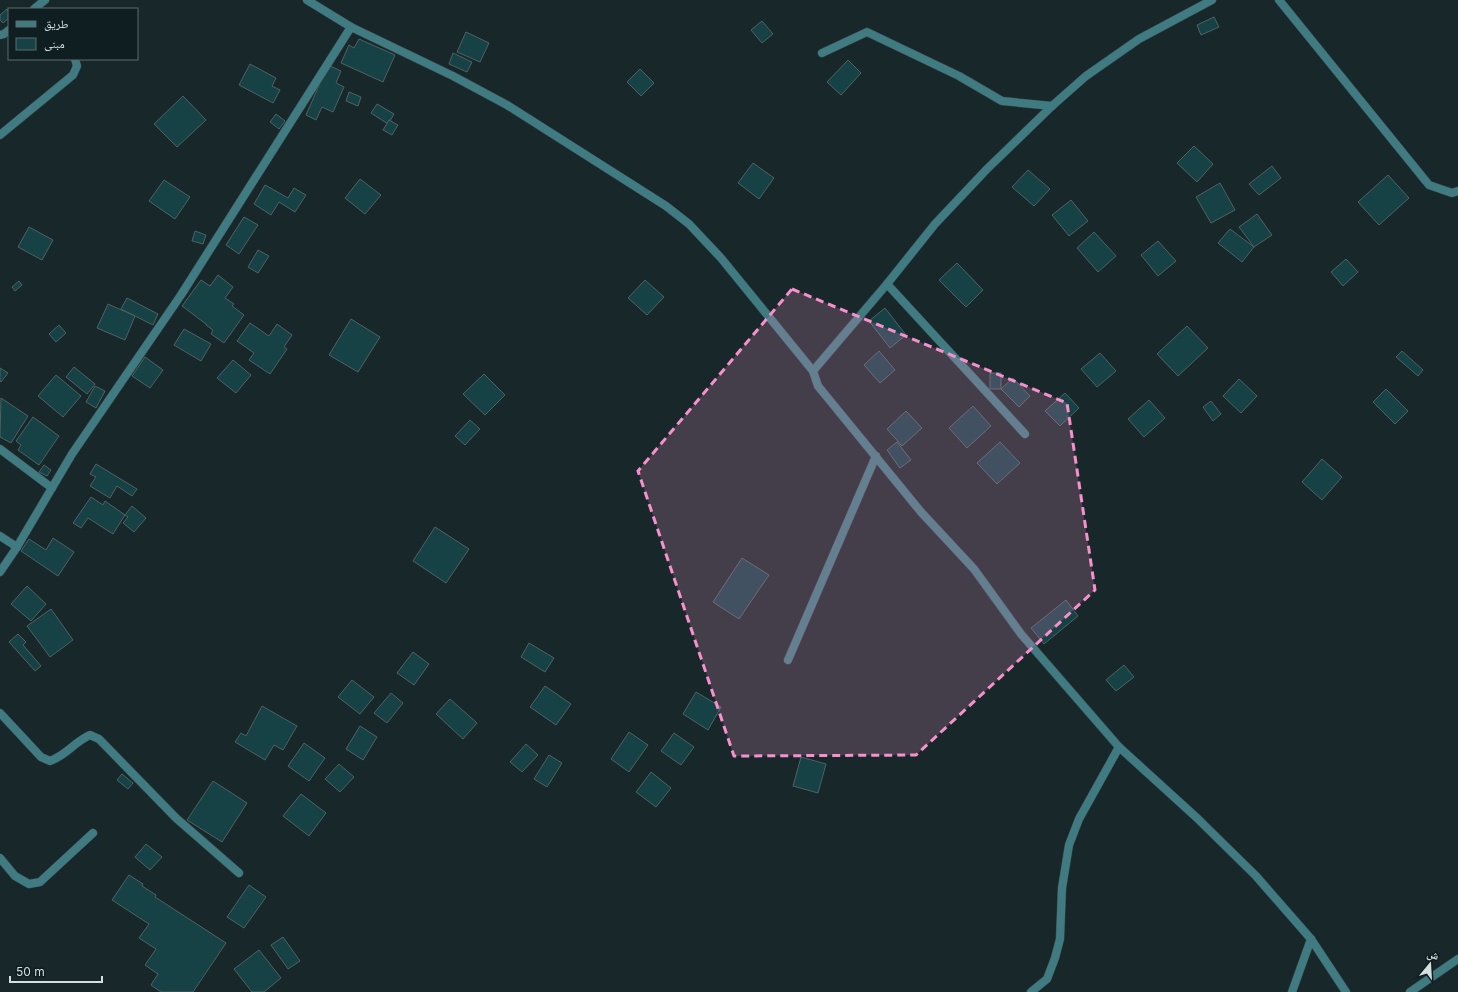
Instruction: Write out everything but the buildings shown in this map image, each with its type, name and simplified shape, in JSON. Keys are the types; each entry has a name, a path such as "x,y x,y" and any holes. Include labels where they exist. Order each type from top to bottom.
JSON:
{"street":[{"path":"35,8 45,0"},
{"path":"307,0 351,26 453,76 507,105 666,206 689,224 721,258 813,371 818,386 921,512 974,569 1021,634 1119,747 1197,818 1256,876 1311,939 1346,992"},
{"path":"813,371 887,284 935,224 987,169 1052,106 1086,76 1139,40 1212,0"},
{"path":"1279,0 1429,185 1456,191"},
{"path":"0,572 17,547 72,454 181,295 351,26"},
{"path":"822,54 868,32 959,76 1002,101 1052,106"},
{"path":"0,135 73,75 77,66 75,60"},
{"path":"887,284 1025,434"},
{"path":"0,449 52,488"},
{"path":"788,660 876,456"},
{"path":"0,536 17,547"},
{"path":"0,714 40,757 50,761 60,758 82,739 90,735 99,740 176,818 239,873"},
{"path":"1031,992 1047,979 1060,939 1062,888 1069,845 1079,818 1119,747"},
{"path":"0,858 15,876 29,884 40,882 93,833"},
{"path":"1292,992 1311,939"},
{"path":"1410,992 1458,959"}],"highlighted area":[{"path":"792,289 1067,403 1095,590 916,755 734,756 638,471"}]}
